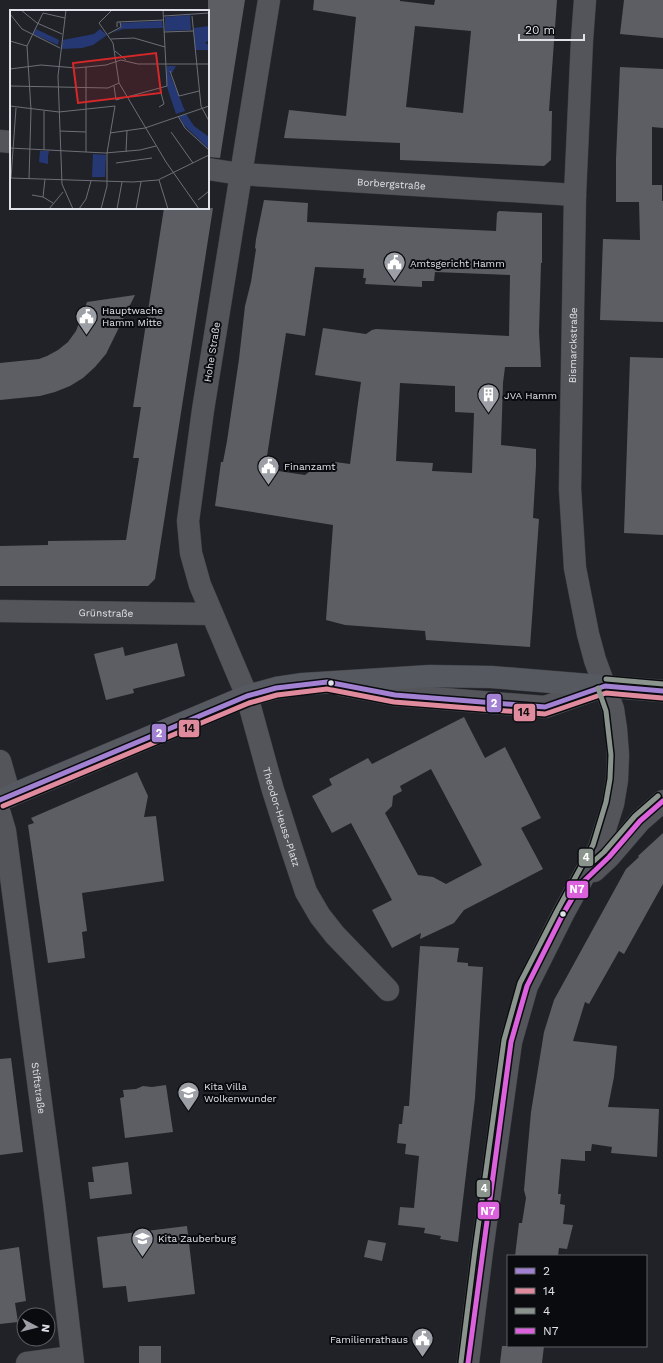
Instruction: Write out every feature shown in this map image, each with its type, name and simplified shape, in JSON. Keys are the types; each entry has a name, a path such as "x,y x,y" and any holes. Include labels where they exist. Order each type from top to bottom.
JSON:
{"main road":[{"path":"3,804 247,696 276,688 327,682 398,677 459,675 663,691"}],"street":[{"name":"Hohe Straße","path":"247,696 200,585 191,553 188,521 203,410 269,0"},
{"name":"Bismarckstraße","path":"585,0 575,195 570,489 575,568 582,610 595,660 605,686"},
{"path":"0,141 10,142"},
{"name":"Borbergstraße","path":"209,169 240,174 575,195"},
{"name":"Grünstraße","path":"0,611 212,614"},
{"path":"468,1363 511,1042 527,986 563,914 599,848 613,804 617,780 618,754 613,709 605,686"},
{"name":"Theodor-Heuss-Platz","path":"247,696 272,787 306,892 320,916 335,935 388,990"},
{"name":"Stiftstraße","path":"0,761 5,831 54,1202 73,1360"},
{"path":"580,884 609,857 640,821 663,800"},
{"path":"27,1363 73,1360"}],"building":[{"path":"208,0 245,0 220,158 209,157"},
{"path":"314,0 400,0 434,5 435,0 557,0 549,111 552,111 551,160 544,166 400,160 400,143 284,138 289,110 346,116 356,17 313,10","holes":["415,26 471,31 463,113 406,107"]},
{"path":"624,0 663,0 663,38 620,34"},
{"path":"620,67 663,69 663,128 652,127 652,185 662,185 663,322 600,320 603,239 640,240 639,202 616,202 616,159"},
{"path":"264,200 308,203 307,222 496,231 497,213 499,211 542,213 542,263 539,332 541,367 505,367 501,445 536,449 533,518 539,519 530,647 426,640 425,631 345,625 326,620 333,525 215,506 221,462 223,462 227,441 245,306 251,282 256,249 256,239","holes":["315,267 364,269 363,278 366,278 365,284 422,287 422,281 434,281 435,272 510,275 509,336 376,329 366,334 323,328 315,375 361,382 350,464 335,462 333,470 314,468 305,475 265,469 286,333 305,336","400,383 455,386 455,412 474,413 472,473 432,471 433,463 396,461"]},
{"path":"213,208 155,579 148,586 0,586 0,546 48,545 48,541 126,540 139,458 133,458 141,407 133,407 164,209"},
{"path":"135,295 106,354 83,378 70,386 40,396 0,400 0,363 39,359 58,350 68,342 76,331 87,302"},
{"path":"630,357 663,358 663,535 624,533"},
{"path":"177,643 185,676 133,689 134,693 106,700 94,654 123,647 125,656"},
{"path":"464,717 485,758 505,747 541,818 521,828 543,869 464,910 454,923 420,939 421,933 392,948 372,910 392,900 351,823 332,833 312,796 332,785 329,779 368,758 372,764","holes":["431,769 482,865 446,884 433,877 418,875 385,813 392,806 393,796 402,791 400,786"]},
{"path":"137,772 148,796 144,817 156,816 164,881 82,893 87,931 82,932 85,958 48,963 28,825 34,823 31,818"},
{"path":"663,833 663,884 624,954 619,951 589,1004 585,1002 573,1041 617,1046 614,1077 608,1107 659,1109 657,1157 611,1153 612,1147 592,1144 591,1151 585,1151 585,1161 561,1159 558,1194 561,1194 560,1204 565,1205 563,1224 573,1225 567,1249 559,1248 558,1255 515,1255 519,1223 522,1223 526,1198 524,1190 531,1112 544,1032 554,1000 626,869 639,857 638,856"},
{"path":"420,946 459,948 457,962 468,963 468,966 483,967 475,1098 458,1242 440,1239 441,1236 424,1233 425,1228 398,1225 400,1207 414,1208 419,1156 405,1154 406,1144 397,1143 399,1124 402,1124 404,1106 409,1106"},
{"path":"11,1058 23,1152 0,1155 0,1059"},
{"path":"166,1085 173,1132 125,1138 120,1098 124,1097 123,1090 136,1089 143,1086 152,1087"},
{"path":"128,1162 132,1194 90,1199 88,1182 94,1182 92,1167"},
{"path":"187,1226 195,1294 128,1302 126,1286 103,1288 97,1237"},
{"path":"368,1240 386,1243 382,1261 364,1257"},
{"path":"19,1247 26,1301 15,1303 16,1322 0,1324 0,1250"},
{"path":"139,1346 161,1346 161,1363 139,1363"},
{"path":"502,1346 544,1347 542,1363 500,1363"}],"transit line":[{"name":"4","path":"606,679 663,684"},
{"name":"2","path":"0,800 247,696 276,688 327,682 395,695 545,707 605,686 663,691"},
{"name":"4","path":"461,1362 504,1040 520,983 593,845 606,802 610,779 611,755 606,711 598,688"},
{"name":"14","path":"3,806 249,703 277,695 327,689 394,702 545,714 606,693 662,698"},
{"name":"4","path":"594,861 604,852 635,816 658,796"},
{"name":"N7","path":"468,1363 511,1042 527,986 563,914 580,885 609,857 640,821 663,801"}],"place":[{"name":"Amtsgericht Hamm","path":"394,282"},
{"name":"Hauptwache Hamm Mitte","path":"87,336"},
{"name":"JVA Hamm","path":"488,414"},
{"name":"Finanzamt","path":"269,486"},
{"name":"Kita Villa Wolkenwunder","path":"188,1112"},
{"name":"Kita Zauberburg","path":"143,1258"},
{"name":"Familienrathaus","path":"423,1358"}]}
